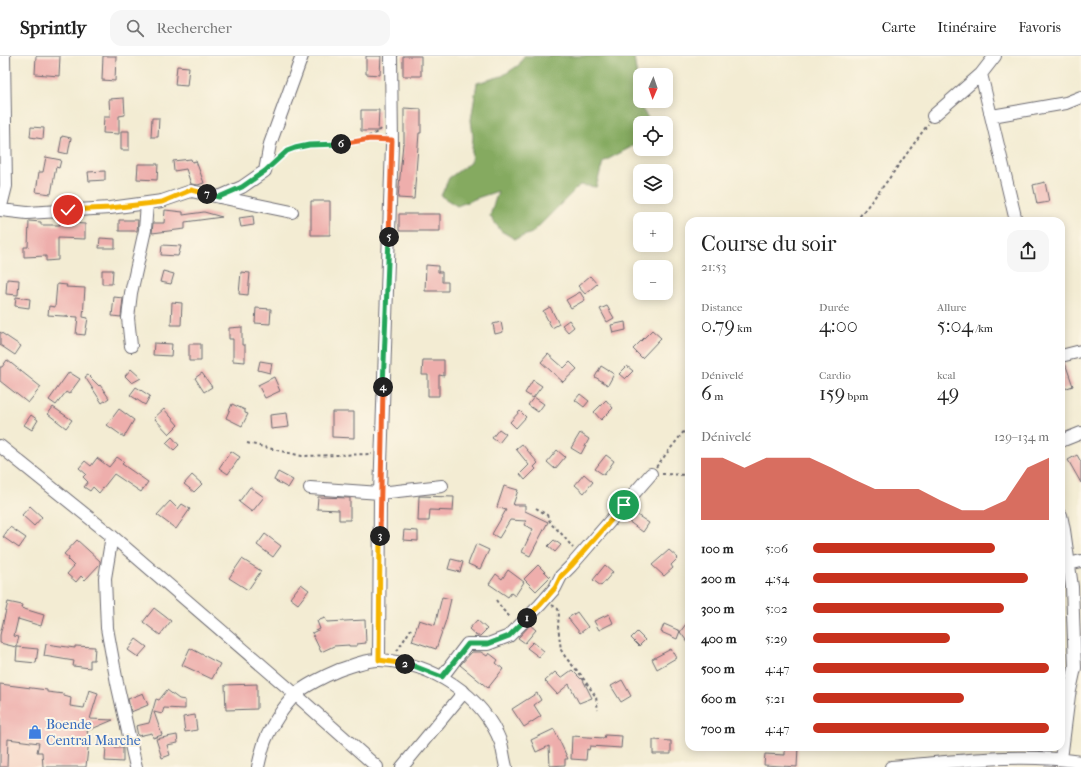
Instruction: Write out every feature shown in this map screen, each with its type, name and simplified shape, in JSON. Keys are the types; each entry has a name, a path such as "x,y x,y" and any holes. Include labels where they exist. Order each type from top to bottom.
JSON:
{"street":[{"path":"4,56 6,186 0,210 27,213 110,208 162,202 191,190 292,212"},
{"path":"219,197 242,187 265,171 270,144 302,56"},
{"path":"385,661 380,493 392,140 391,56"},
{"path":"933,116 981,74 995,56"},
{"path":"981,74 1015,217"},
{"path":"992,116 1066,103 1081,97"},
{"path":"131,346 128,318 131,293 145,230 147,203"},
{"path":"1065,355 1081,351"},
{"path":"1065,440 1081,433"},
{"path":"0,446 112,536 377,767"},
{"path":"442,677 468,644 488,644 509,636 555,588 561,576 651,474"},
{"path":"310,488 380,493 442,486"},
{"path":"1065,529 1075,563 1072,587 1078,666 1069,695 1065,727"},
{"path":"112,536 105,578 107,628 117,683 136,767"},
{"path":"258,767 265,740 280,714 295,694 326,675 354,665 385,661 414,666 442,677 464,692 486,715 501,744 506,767"},
{"path":"402,767 464,692"},
{"path":"1061,759 1062,751"},
{"path":"891,767 999,758 1061,759 1081,762"}],"path":[{"path":"859,217 888,180 933,116"},
{"path":"362,140 372,133 379,132 382,128 392,126"},
{"path":"265,171 287,151 295,148 309,145 348,143 362,140 392,140"},
{"path":"651,474 685,430"},
{"path":"247,443 302,456 381,454"},
{"path":"651,474 685,475"},
{"path":"536,508 547,515 552,524 575,551 571,566"},
{"path":"545,599 558,609 558,626 561,650 566,658 582,675 596,697 598,710"},
{"path":"496,600 503,610 519,626"},
{"path":"385,661 411,629"}],"shaded area":[{"name":"Boende Central Marche","path":"0,682 76,696 66,767 0,767"}],"green space":[{"path":"524,56 634,57 636,68 633,68 633,108 641,108 647,116 633,116 633,145 603,162 596,187 580,185 532,233 515,239 501,231 490,216 498,191 457,206 441,196 449,178 471,162 473,136 471,120 477,83 502,76 519,65"}],"building":[{"path":"36,56 60,56 59,76 35,74"},
{"path":"103,56 116,56 115,81 102,80"},
{"path":"366,56 381,56 380,75 366,74"},
{"path":"403,56 421,56 421,76 403,76"},
{"path":"177,66 189,67 187,86 175,85"},
{"path":"124,98 125,115 119,116 119,134 103,133 104,117 110,117 109,99"},
{"path":"404,108 421,109 421,133 419,133 414,199 398,198 404,143"},
{"path":"361,110 379,110 378,131 361,131"},
{"path":"152,118 159,118 158,137 151,137"},
{"path":"31,127 44,128 43,139 30,137"},
{"path":"121,131 129,131 129,150 121,150"},
{"path":"62,136 71,138 68,154 59,152"},
{"path":"46,157 61,160 59,168 56,167 51,194 36,192 39,172 43,172"},
{"path":"191,159 192,162 196,161 204,183 198,185 191,184 186,169 174,171 173,161"},
{"path":"138,164 158,164 157,180 137,179"},
{"path":"105,171 105,180 89,181 88,172"},
{"path":"1045,182 1049,202 1037,204 1033,185"},
{"path":"311,201 330,201 330,235 311,235"},
{"path":"165,210 183,212 183,215 204,212 222,217 185,222 185,229 152,233 153,223 164,223"},
{"path":"399,214 440,214 440,231 399,231"},
{"path":"253,216 254,225 241,227 239,218"},
{"path":"60,220 68,220 68,223 85,224 85,239 58,238 58,260 46,261 46,256 24,257 24,247 28,247 29,221 41,222 41,225 60,225"},
{"path":"119,220 138,220 137,231 119,231"},
{"path":"100,238 115,239 115,248 99,248"},
{"path":"162,245 181,246 178,256 161,255"},
{"path":"426,265 438,266 438,272 442,272 442,282 448,282 448,291 425,291"},
{"path":"102,270 113,270 112,284 102,284"},
{"path":"163,271 174,274 171,284 160,282"},
{"path":"241,272 250,273 248,295 239,294"},
{"path":"590,276 597,284 585,294 578,286"},
{"path":"7,279 19,280 18,295 6,294"},
{"path":"57,284 67,285 66,287 85,288 83,317 88,318 85,335 76,334 78,317 48,315 49,306 55,307"},
{"path":"580,292 585,300 571,308 566,300"},
{"path":"16,297 30,299 29,308 15,306"},
{"path":"114,297 123,298 121,317 112,316"},
{"path":"172,302 182,303 181,325 171,325"},
{"path":"607,306 614,318 607,322 600,309"},
{"path":"550,307 559,324 552,328 543,311"},
{"path":"256,308 271,309 270,324 255,323"},
{"path":"569,320 574,327 568,332 562,325"},
{"path":"501,322 503,332 495,334 493,324"},
{"path":"625,322 626,330 613,333 611,325"},
{"path":"242,327 242,345 245,345 245,362 233,361 233,339 229,339 229,328"},
{"path":"652,330 661,338 642,358 633,349"},
{"path":"0,332 21,346 15,355 0,345"},
{"path":"154,343 172,344 171,356 153,355"},
{"path":"189,344 201,344 201,361 189,361"},
{"path":"548,354 564,368 570,362 577,369 563,382 541,362"},
{"path":"7,360 41,387 28,403 0,381 0,367 2,367"},
{"path":"423,360 444,360 444,376 439,375 439,396 428,396 428,375 422,375"},
{"path":"260,361 272,363 270,373 258,370"},
{"path":"1065,363 1073,386 1065,389"},
{"path":"601,366 614,374 608,385 595,377"},
{"path":"627,366 633,371 625,379 619,374"},
{"path":"131,369 141,378 132,383 125,376"},
{"path":"69,372 80,379 69,394 66,392 56,405 49,400"},
{"path":"202,373 212,387 204,392 195,378"},
{"path":"88,375 99,386 100,385 109,398 102,403 85,377"},
{"path":"274,377 280,391 265,398 258,385"},
{"path":"533,380 542,386 533,398 525,393"},
{"path":"136,387 150,396 145,405 130,395"},
{"path":"580,394 589,401 584,407 575,400"},
{"path":"534,397 544,404 538,412 528,405"},
{"path":"606,400 613,408 601,420 594,412"},
{"path":"232,404 245,410 245,413 248,414 242,426 226,418"},
{"path":"53,407 72,420 66,428 48,414"},
{"path":"119,409 134,420 124,437 107,425"},
{"path":"164,409 178,425 169,434 154,418"},
{"path":"520,411 526,417 516,428 510,422"},
{"path":"332,412 354,412 354,438 332,437"},
{"path":"287,413 289,427 271,429 270,415"},
{"path":"31,415 38,420 32,430 24,425"},
{"path":"499,429 506,434 499,443 492,438"},
{"path":"580,433 589,439 581,454 571,448"},
{"path":"172,437 179,445 174,450 166,443"},
{"path":"522,444 538,463 534,467 536,469 525,480 520,474 529,465 516,449"},
{"path":"557,450 565,457 555,469 547,462"},
{"path":"231,451 240,457 228,474 219,468"},
{"path":"606,455 614,461 604,475 595,469"},
{"path":"1077,455 1081,462 1081,483 1068,460"},
{"path":"117,457 124,462 122,464 148,482 141,492 114,474 99,493 93,487 90,491 84,487 88,482 83,477 86,474 79,468 85,461 91,466 97,458 109,467"},
{"path":"278,472 293,480 288,488 274,480"},
{"path":"584,474 593,482 584,493 575,485"},
{"path":"192,475 202,484 194,492 184,484"},
{"path":"504,486 518,490 513,505 525,505 525,511 548,522 530,556 522,552 533,529 524,525 526,521 510,520 499,538 492,534 506,510 497,507"},
{"path":"250,487 264,497 252,512 239,502"},
{"path":"419,496 454,497 453,511 430,510 429,521 418,521"},
{"path":"318,497 350,498 350,520 339,520 339,510 317,509"},
{"path":"170,501 178,509 182,504 190,509 176,529 157,515"},
{"path":"30,506 42,517 34,526 22,515"},
{"path":"634,513 649,523 643,532 628,521"},
{"path":"10,527 26,538 19,548 3,537"},
{"path":"404,530 418,531 418,541 403,540"},
{"path":"265,534 281,546 273,557 257,545"},
{"path":"77,540 100,561 100,564 85,580 81,576 76,582 67,574 74,566 68,560 69,558 64,554"},
{"path":"554,540 561,545 555,552 548,546"},
{"path":"476,544 489,550 480,569 468,564"},
{"path":"669,550 678,558 671,565 673,568 664,576 652,565"},
{"path":"242,559 261,571 248,590 229,578"},
{"path":"451,559 463,562 460,572 448,569"},
{"path":"538,565 550,577 536,591 524,579"},
{"path":"605,565 613,572 601,586 593,580"},
{"path":"508,570 524,582 515,596 511,593 508,597 489,584 496,574 502,579"},
{"path":"301,584 309,590 298,604 290,598"},
{"path":"442,597 451,599 446,620 436,649 412,641 419,620 435,625"},
{"path":"8,602 22,605 21,608 44,615 41,626 18,619 14,636 19,637 16,647 0,643 0,635"},
{"path":"154,608 171,621 160,635 143,622"},
{"path":"577,612 588,627 580,633 568,618"},
{"path":"609,614 613,623 599,630 594,621"},
{"path":"325,618 327,622 365,620 366,643 357,644 357,646 334,646 321,652 312,633 320,629 317,621"},
{"path":"477,620 487,629 480,636 477,636 469,629"},
{"path":"664,624 680,631 677,639 661,632"},
{"path":"530,625 536,630 525,643 518,638"},
{"path":"685,625 685,639 680,632"},
{"path":"637,632 645,640 639,646 631,638"},
{"path":"136,639 147,647 138,657 128,650"},
{"path":"533,642 544,651 539,657 527,648"},
{"path":"46,644 75,648 75,646 95,647 94,660 90,660 90,668 73,666 74,661 44,656"},
{"path":"17,647 38,649 36,663 16,661"},
{"path":"190,648 220,664 212,679 182,665"},
{"path":"671,649 676,658 657,669 652,659"},
{"path":"472,652 481,652 487,656 489,653 498,660 496,663 503,669 488,688 460,665"},
{"path":"572,670 581,679 582,678 592,698 579,703 569,684 557,694 545,681 555,672 561,678"},
{"path":"622,680 631,696 621,702 611,686"},
{"name":"Boende Central Marche","path":"0,684 47,690 47,692 64,694 64,696 71,698 70,706 84,708 89,690 98,693 90,719 113,720 87,731 89,739 86,767 43,767 42,752 37,752 39,743 8,739 7,767 0,767"},
{"path":"257,684 257,709 226,710 225,685"},
{"path":"167,690 179,699 185,700 185,709 164,708 162,714 154,712 162,735 153,738 152,733 138,736 136,726 149,723 156,699 159,700"},
{"path":"143,693 148,705 131,712 128,699"},
{"path":"537,693 541,700 534,705 541,716 524,727 512,709"},
{"path":"195,715 197,730 185,732 183,717"},
{"path":"554,729 568,759 565,759 565,765 550,766 549,746 536,752 531,740"},
{"path":"177,735 178,743 167,745 170,755 162,758 156,739"},
{"path":"605,735 622,736 621,748 590,746 589,750 587,749 586,760 571,759 572,736 604,738"},
{"path":"653,740 671,741 671,754 653,754"},
{"path":"106,746 123,748 123,762 105,761"},
{"path":"785,751 798,751 797,767 764,765 765,754 785,755"}],"place":[{"name":"Boende Central Marche","path":"35,732"}],"route":[{"path":"68,210 110,208 162,202 191,190 219,197 242,187 265,171 287,151 295,148 309,145 357,142 370,139 392,140 380,493 379,660 414,666 442,677 468,644 488,644 509,636 555,588 561,576 624,505"}]}
